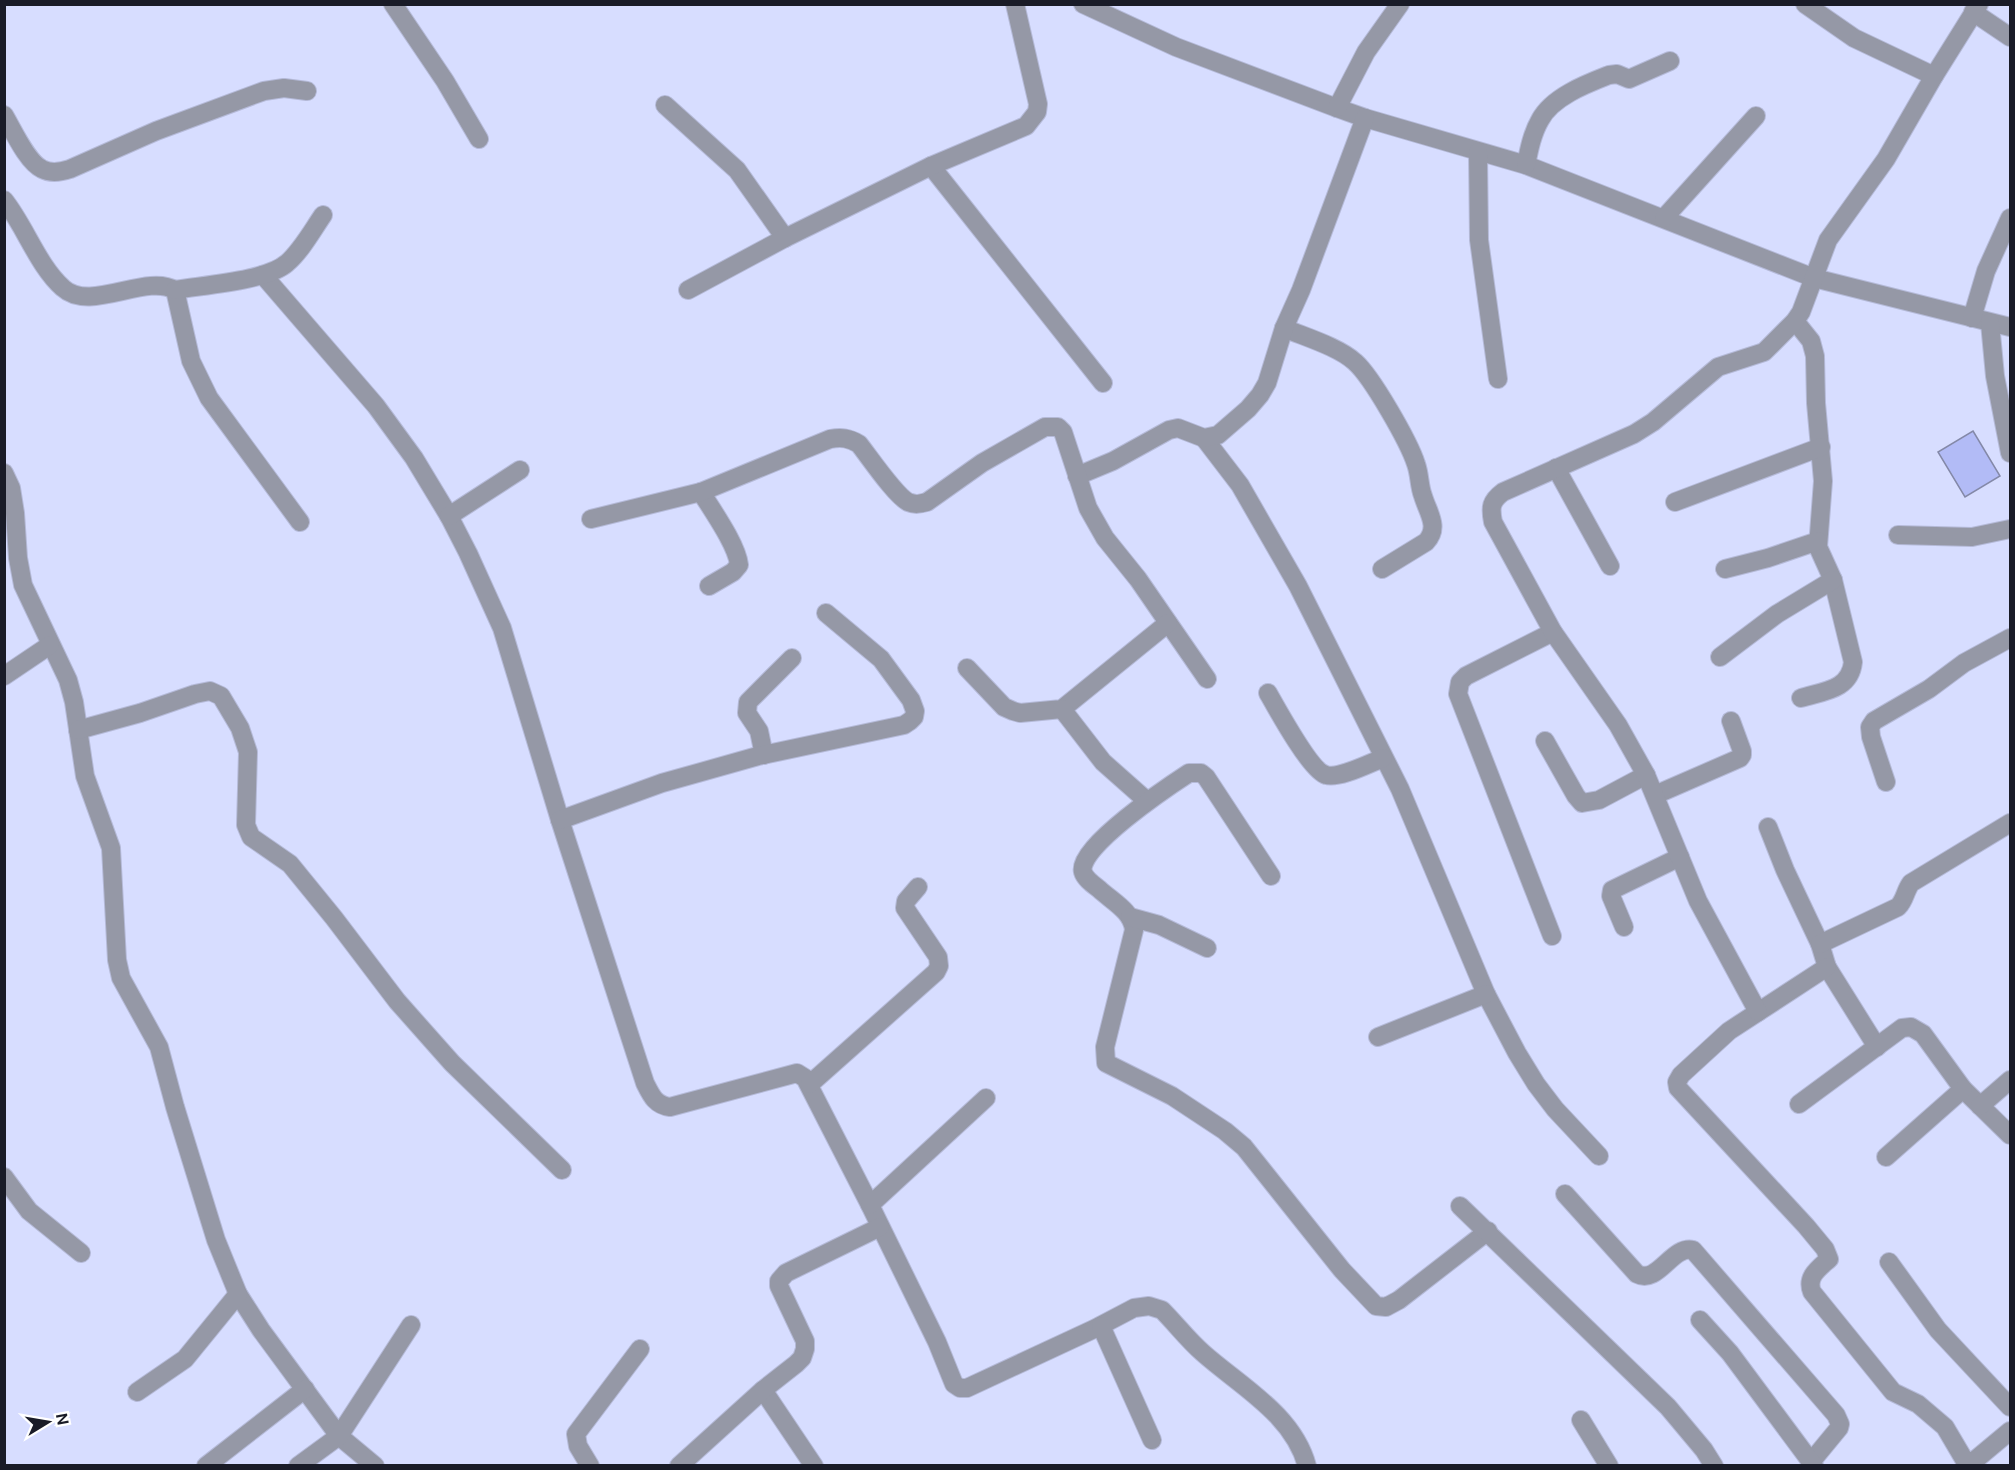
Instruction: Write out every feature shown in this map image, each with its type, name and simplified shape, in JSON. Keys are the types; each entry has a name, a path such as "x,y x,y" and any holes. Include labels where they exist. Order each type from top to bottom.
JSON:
{"street":[{"path":"393,4 445,81 479,139"},
{"path":"688,290 785,238 931,166 1026,126 1037,112 1038,104 1015,4"},
{"path":"1336,108 1366,52 1400,4"},
{"path":"1087,5 1176,47 1336,108 1526,165 1814,278 2010,327"},
{"path":"1813,7 1854,38 1934,76"},
{"path":"1758,1012 1698,901 1646,775 1618,725 1553,632 1493,522 1491,512 1493,499 1643,428 1718,367 1764,352 1795,321 1806,302 1828,240 1886,159 1976,8 2010,37"},
{"path":"1526,165 1540,120 1563,97 1609,75 1617,74 1629,78 1653,70 1670,61"},
{"path":"4,115 33,162 41,169 60,172 156,131 264,91 284,88 307,91"},
{"path":"665,105 737,170 785,238"},
{"path":"1664,218 1756,116"},
{"path":"1204,438 1218,435 1248,409 1260,395 1270,376 1284,328 1301,291 1365,118"},
{"path":"1478,152 1479,240 1498,380"},
{"path":"931,166 1103,383"},
{"path":"4,200 32,246 62,287 70,293 89,296 163,286 175,290 263,275 278,269 290,260 323,215"},
{"path":"1972,318 1986,272 2010,218"},
{"path":"263,275 376,406 414,458 449,516 502,628 560,820 645,1083 657,1103 670,1107 797,1074 802,1075 810,1084 870,1205 937,1342 954,1384 960,1388 967,1388 1101,1326 1134,1308 1149,1306 1161,1310 1201,1352 1286,1424 1298,1440 1307,1466"},
{"path":"175,290 191,362 197,377 209,398 300,522"},
{"path":"1795,321 1808,335 1814,347 1816,404 1823,481 1818,541 1821,554 1833,579 1853,662 1852,672 1839,687 1801,698"},
{"path":"1990,323 1995,376 2010,450"},
{"path":"1284,328 1353,359 1364,371 1408,444 1416,462 1422,495 1434,524 1432,536 1382,569"},
{"path":"591,519 701,492 830,439 840,437 850,438 859,444 903,498 919,504 927,502 982,463 1045,427 1058,427 1063,432 1088,508 1105,538 1138,579 1207,679"},
{"path":"1077,476 1113,461 1169,430 1178,428 1204,438 1240,485 1292,576 1400,789 1486,994 1536,1084 1599,1156"},
{"path":"1675,502 1821,447"},
{"path":"1556,468 1610,566"},
{"path":"449,516 520,470"},
{"path":"4,473 11,488 14,505 18,558 23,585 68,680 74,702 85,776 111,848 117,960 121,978 159,1047 216,1240 238,1294 261,1330 339,1436 375,1466"},
{"path":"701,492 730,543 739,565 734,572 709,586"},
{"path":"1898,535 1972,537 2010,529"},
{"path":"1725,569 1768,558 1818,541"},
{"path":"1720,657 1777,614 1833,579"},
{"path":"560,820 662,783 764,754 910,722 915,711 911,700 881,659 826,613"},
{"path":"968,669 1004,707 1013,711 1020,713 1062,709 1168,623"},
{"path":"1552,936 1458,694 1460,682 1466,676 1553,632"},
{"path":"1886,782 1871,737 1870,727 1874,721 1929,689 1964,663 2010,638"},
{"path":"4,676 50,645"},
{"path":"764,754 759,731 747,713 746,707 748,702 792,658"},
{"path":"78,730 140,713 195,694 210,691 221,696 240,728 248,752 246,825 251,837 290,864 397,1000 444,1054 562,1170"},
{"path":"1268,693 1311,762 1323,774 1338,775 1383,758"},
{"path":"1062,709 1103,762 1147,801"},
{"path":"1655,795 1740,758 1742,751 1731,721"},
{"path":"1545,741 1582,803 1599,800 1646,775"},
{"path":"1271,876 1206,777 1201,773 1189,773 1147,801 1091,850 1083,865 1083,873 1133,920 1133,936 1105,1047 1106,1064 1172,1096 1226,1131 1244,1148 1342,1270 1376,1306 1386,1307 1399,1300 1488,1231"},
{"path":"1820,944 1898,907 1911,883 2010,823"},
{"path":"1768,827 1785,870 1820,944 1827,967 1877,1047"},
{"path":"1624,927 1611,896 1612,890 1680,857"},
{"path":"810,1084 936,972 939,966 938,957 905,908 906,902 918,887"},
{"path":"1130,917 1159,924 1207,948"},
{"path":"1827,967 1729,1031 1686,1069 1678,1079 1678,1088 1825,1249 1829,1259 1810,1278 1809,1284 1812,1292 1893,1392 1918,1404 1939,1421 1968,1466 2010,1431"},
{"path":"1377,1037 1486,994"},
{"path":"1799,1104 1902,1028 1911,1027 1918,1030 1963,1089 2010,1135"},
{"path":"1980,1106 2010,1080"},
{"path":"1886,1157 1963,1089"},
{"path":"870,1205 986,1098"},
{"path":"4,1177 29,1211 81,1253"},
{"path":"1565,1194 1641,1276 1654,1273 1684,1250 1693,1250 1836,1415 1840,1424 1839,1428 1813,1463 1737,1362 1700,1320"},
{"path":"1460,1206 1668,1407 1704,1450 1714,1466"},
{"path":"679,1466 763,1389 802,1358 805,1341 779,1286 781,1277 880,1227"},
{"path":"1889,1262 1938,1330 2010,1407"},
{"path":"137,1392 185,1359 238,1294"},
{"path":"298,1466 339,1436 411,1325"},
{"path":"1101,1326 1152,1440"},
{"path":"590,1466 578,1446 576,1434 640,1349"},
{"path":"206,1466 305,1389"},
{"path":"763,1389 814,1466"},
{"path":"1581,1420 1610,1466"}],"building":[{"path":"1973,431 2000,476 1965,497 1938,452"}]}
